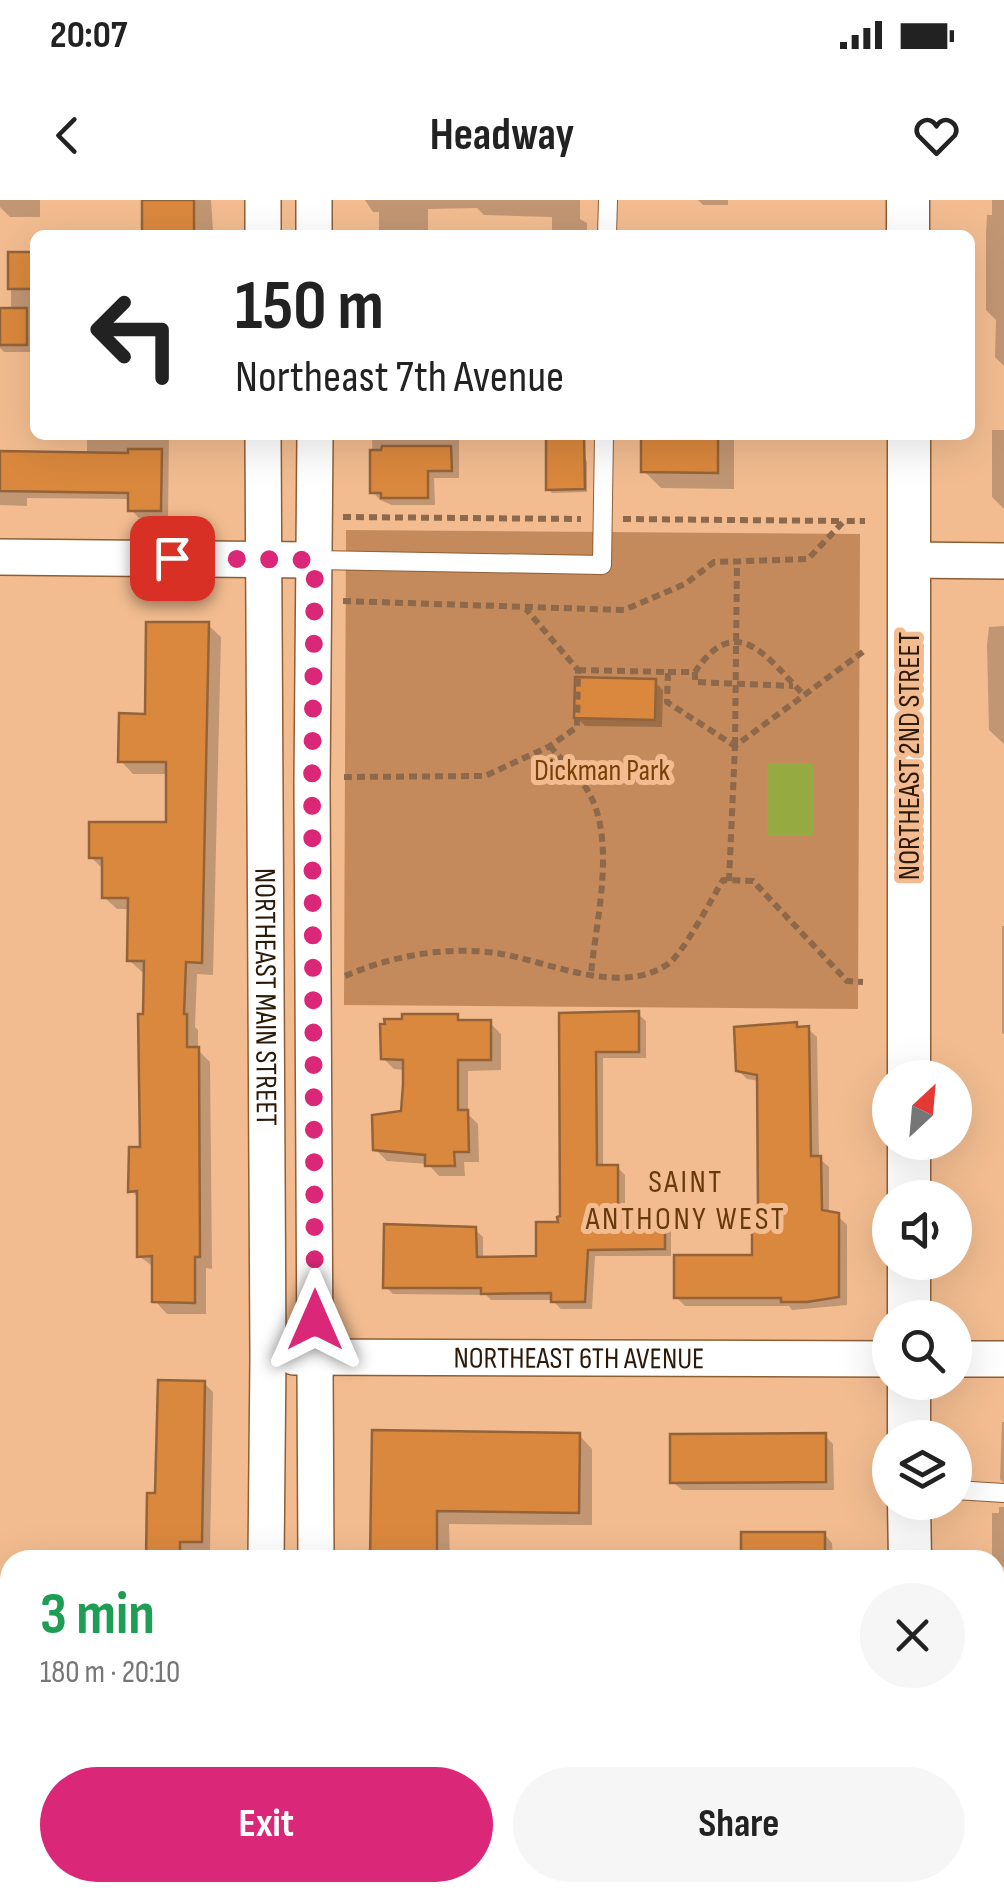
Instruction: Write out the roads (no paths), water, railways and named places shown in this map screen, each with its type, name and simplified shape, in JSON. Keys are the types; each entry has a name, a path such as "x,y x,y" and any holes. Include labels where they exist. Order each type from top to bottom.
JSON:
{"street":[{"path":"262,200 263,230"},
{"path":"314,200 314,230"},
{"path":"908,200 908,230"},
{"name":"NORTHEAST MAIN STREET","path":"263,440 266,1550"},
{"name":"NORTHEAST MAIN STREET","path":"314,440 316,1550"},
{"name":"NORTHEAST 2ND STREET","path":"909,440 909,1060"},
{"path":"0,557 315,560"},
{"path":"909,560 1004,561"},
{"name":"NORTHEAST 6TH AVENUE","path":"268,1357 872,1359"},
{"path":"972,1359 1004,1359"},
{"path":"910,1520 910,1550"}],"lane":[{"path":"607,230 608,200"},
{"path":"315,560 602,565 604,440"},
{"path":"972,1491 1004,1492"}],"district":[{"name":"SAINT ANTHONY WEST","path":"686,1200"}],"park label":[{"name":"Dickman Park","path":"602,770"}]}
